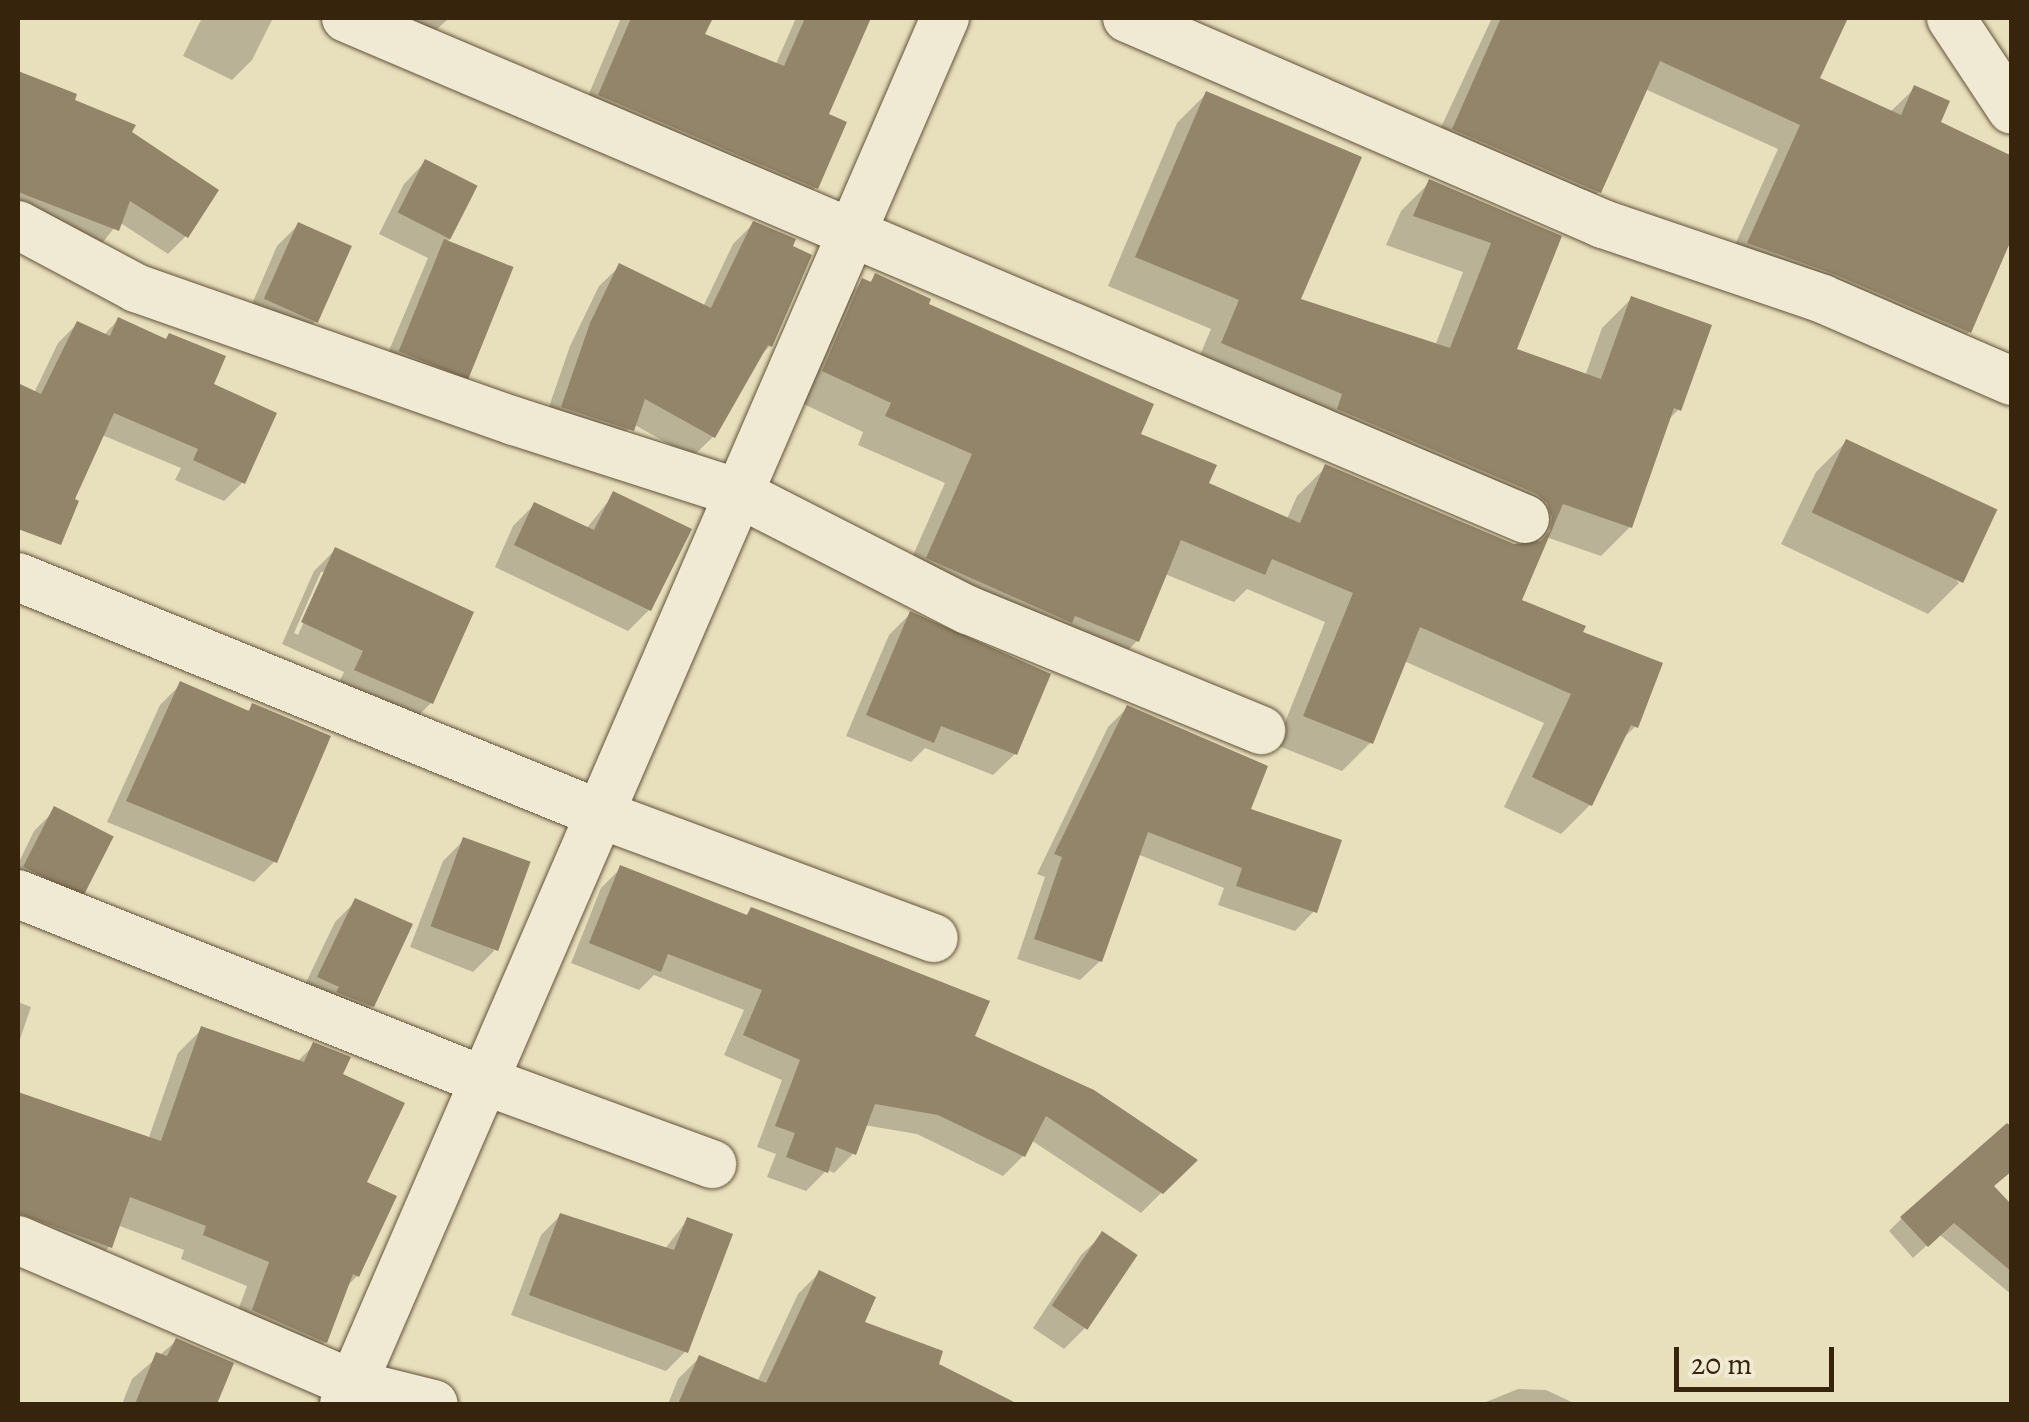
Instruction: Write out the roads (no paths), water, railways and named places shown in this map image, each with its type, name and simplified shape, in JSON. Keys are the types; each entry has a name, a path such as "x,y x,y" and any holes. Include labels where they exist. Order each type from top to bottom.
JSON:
{"street":[{"path":"346,18 850,236 1526,519"},
{"path":"349,1394 945,18"},
{"path":"1127,18 1603,224 1822,299 2012,380"},
{"path":"1951,18 2012,110"},
{"path":"18,226 136,288 514,422 738,493 968,610 1261,730"},
{"path":"18,577 600,814 934,938"},
{"path":"18,894 485,1080 712,1164"},
{"path":"18,1240 349,1394 434,1404"}]}
